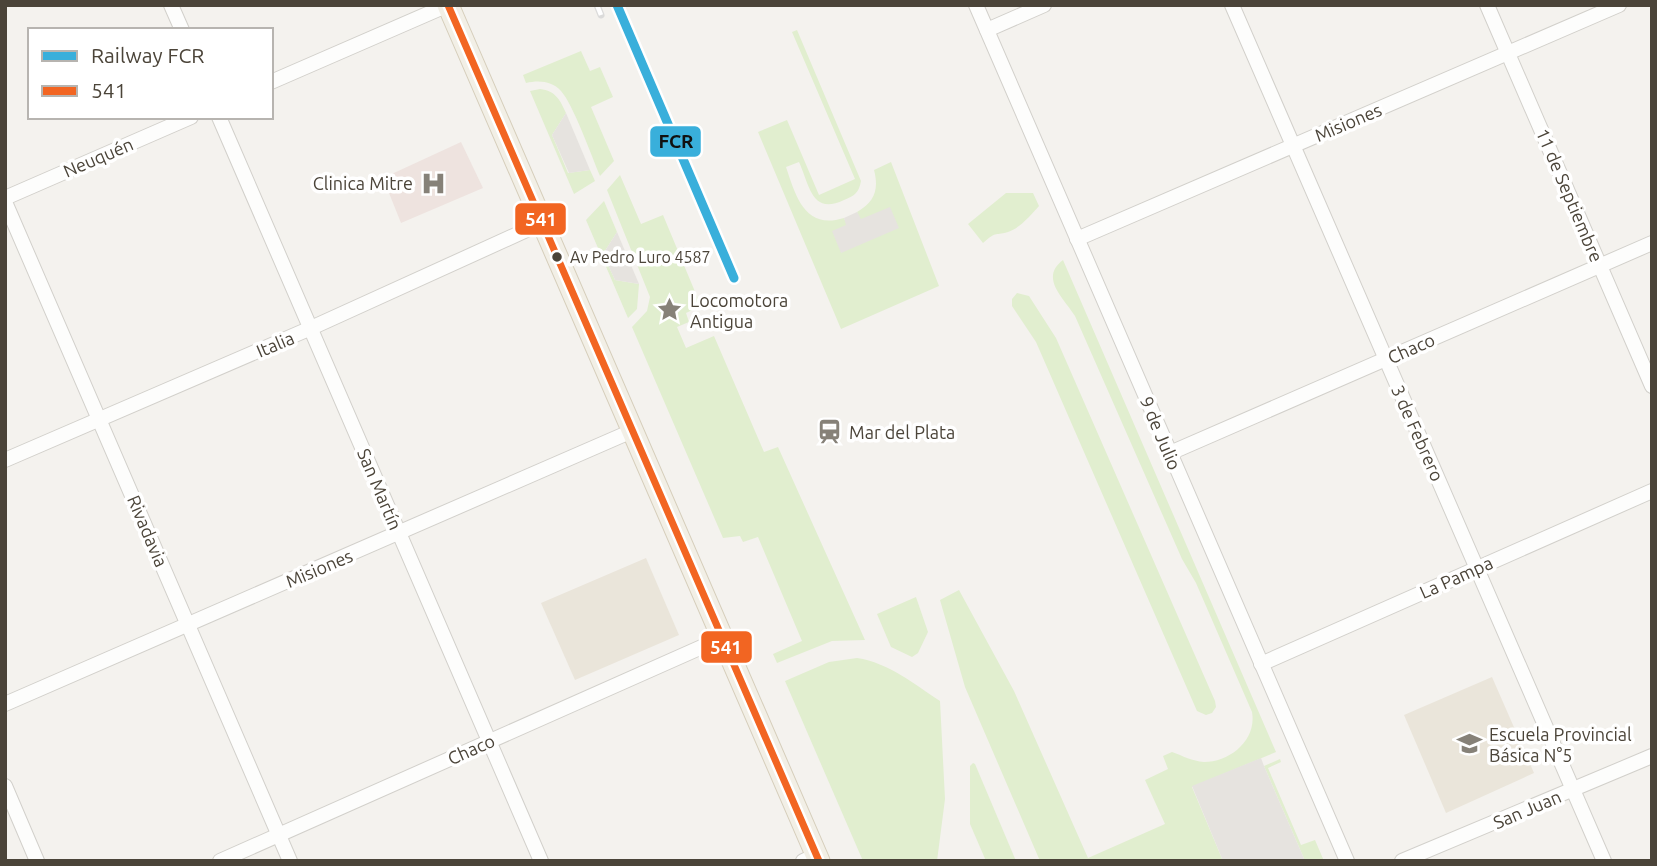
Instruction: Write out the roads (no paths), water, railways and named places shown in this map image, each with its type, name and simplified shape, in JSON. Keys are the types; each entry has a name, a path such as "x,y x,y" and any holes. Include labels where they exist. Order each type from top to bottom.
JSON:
{"main road":[{"path":"448,5 722,638 812,859"}],"street":[{"path":"171,5 181,28"},
{"path":"273,81 448,5"},
{"name":"9 de Julio","path":"976,5 1347,861"},
{"path":"987,30 1044,5"},
{"name":"3 de Febrero","path":"1232,5 1604,861"},
{"name":"11 de Septiembre","path":"1488,5 1652,386"},
{"name":"Misiones","path":"1077,239 1619,5"},
{"name":"Neuquén","path":"5,200 187,119"},
{"name":"San Martín","path":"220,119 541,861"},
{"name":"Rivadavia","path":"5,200 290,861"},
{"name":"Italia","path":"5,460 311,328 542,223"},
{"name":"Chaco","path":"1170,453 1652,243"},
{"name":"Misiones","path":"5,704 632,431"},
{"name":"La Pampa","path":"1261,664 1652,491"},
{"name":"Chaco","path":"220,861 722,638"},
{"name":"San Juan","path":"1402,861 1652,756"},
{"path":"5,786 37,861"}],"railway":[{"path":"597,5 601,15"}],"rail line":[{"name":"FCR","path":"617,5 734,278"}],"place":[{"name":"Clinica Mitre","path":"433,183"},
{"name":"Av Pedro Luro 4587","path":"557,257"},
{"name":"Locomotora Antigua","path":"670,310"},
{"name":"Mar del Plata","path":"829,432"},
{"name":"Escuela Provincial Básica N°5","path":"1469,744"}]}
